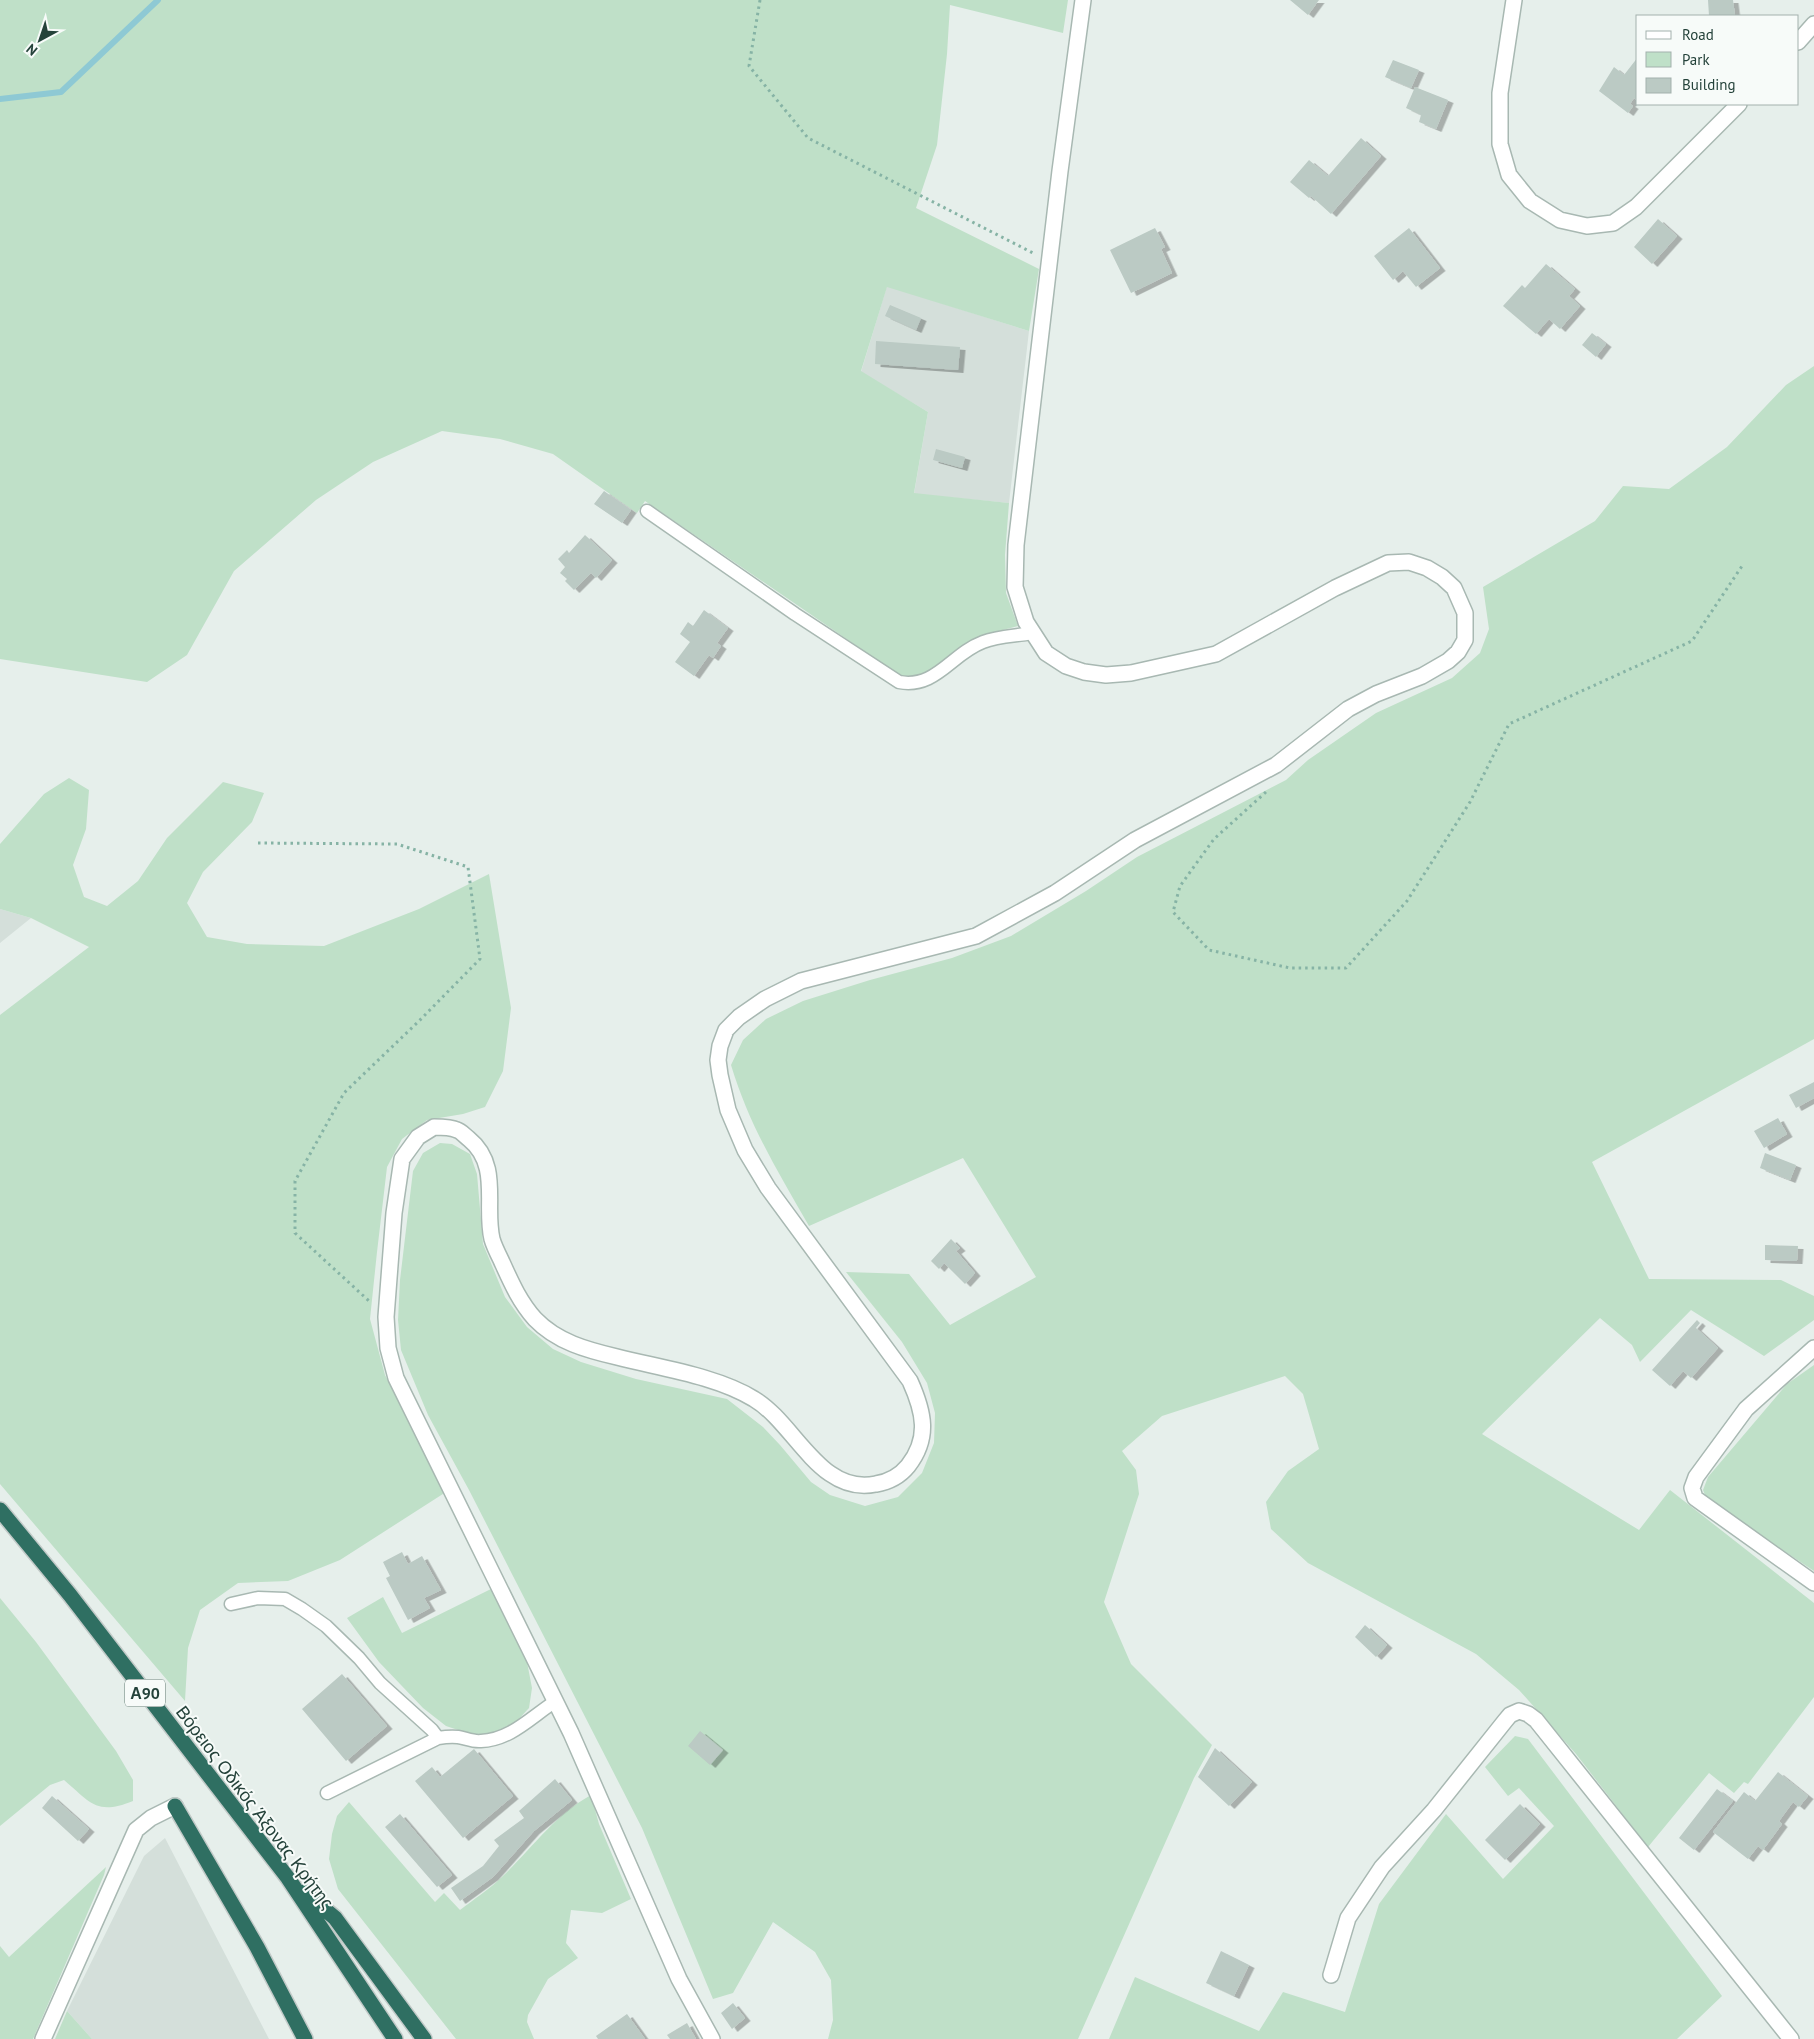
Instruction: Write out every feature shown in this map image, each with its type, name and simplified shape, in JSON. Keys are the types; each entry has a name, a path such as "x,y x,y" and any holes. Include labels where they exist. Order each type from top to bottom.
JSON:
{"highway":[{"name":"Βόρειος Οδικός Άξονας Κρήτης","path":"0,1510 70,1595 288,1878 395,2039"},
{"path":"174,1806 258,1948 305,2039"},
{"path":"288,1878 335,1918 424,2039"}],"street":[{"path":"712,2039 679,1979 556,1701 396,1378 388,1348 386,1317 394,1213 402,1159 418,1137 434,1127 457,1130 475,1144 488,1170 492,1239 518,1298 537,1320 559,1339 584,1349 738,1389 757,1400 790,1432 816,1463 838,1480 862,1487 890,1482 907,1467 921,1444 923,1422 920,1402 910,1381 768,1188 745,1150 728,1110 720,1075 718,1060 720,1046 726,1030 740,1016 765,999 801,981 976,936 1055,893 1135,840 1276,765 1348,709 1376,694 1422,676 1448,661 1458,652 1465,640 1465,613 1461,600 1454,588 1442,577 1427,568 1409,562 1388,562 1335,588 1216,654 1131,673 1106,675 1084,672 1066,666 1046,653 1032,633 1026,622 1015,587 1016,545 1083,0"},
{"path":"1514,0 1500,93 1500,144 1509,175 1530,201 1560,220 1587,226 1613,223 1636,207 1738,105"},
{"path":"1799,41 1814,24"},
{"path":"1814,1348 1746,1408 1696,1477 1692,1488 1696,1498 1814,1583"},
{"path":"1331,1975 1348,1918 1382,1867 1434,1810 1505,1720 1510,1715 1519,1711 1536,1720 1791,2039"},
{"path":"43,2039 136,1830 151,1818 174,1806"}],"lane":[{"path":"646,512 795,614 899,682 908,684 925,681 982,642 1032,633"},
{"path":"231,1604 258,1598 285,1599 302,1609 326,1626 359,1658 380,1683 432,1730 438,1738"},
{"path":"326,1794 438,1738 458,1737 479,1742 496,1740 514,1732 537,1713 556,1701"}],"path":[{"path":"760,0 749,66 808,138 1050,261"},
{"path":"1268,787 1264,794 1214,839 1180,886 1172,912 1209,950 1290,968 1346,968 1407,901 1470,802 1509,724 1692,642 1742,566"},
{"path":"258,843 397,844 468,867 480,960 344,1093 295,1181 295,1233 386,1317"}],"shaded area":[{"path":"887,286 1029,331 1009,503 914,494 928,412 861,372"},
{"path":"0,909 31,918 0,943"},
{"path":"165,1838 269,2039 92,2039 67,2011 144,1856"}],"green space":[{"path":"0,0 1068,0 1063,33 950,5 947,54 937,145 916,208 1039,269 1029,331 887,287 861,371 928,412 914,493 1009,503 1005,555 1006,593 1018,626 978,638 939,665 922,674 902,677 645,501 637,513 553,454 500,439 442,431 373,462 316,500 234,571 187,655 147,682 0,659"},
{"path":"1814,366 1814,1039 1592,1162 1649,1279 1781,1280 1814,1296 1814,1320 1764,1356 1691,1310 1640,1362 1632,1345 1600,1318 1482,1434 1639,1530 1670,1490 1814,1603 1814,1697 1748,1784 1744,1782 1734,1793 1709,1773 1648,1847 1576,1754 1519,1690 1476,1654 1308,1563 1271,1529 1266,1502 1288,1471 1319,1449 1303,1394 1285,1376 1162,1416 1122,1451 1136,1470 1139,1494 1104,1602 1131,1664 1212,1745 1194,1778 1078,2039 828,2039 833,2020 831,1980 815,1952 773,1922 733,1993 713,1999 642,1828 469,1490 428,1415 401,1350 398,1320 400,1280 413,1171 423,1153 440,1143 452,1144 470,1154 477,1174 483,1244 505,1297 527,1327 553,1349 581,1362 636,1379 727,1399 763,1427 811,1482 830,1495 865,1506 898,1497 922,1473 934,1443 935,1413 927,1383 902,1342 846,1272 909,1274 950,1325 1036,1277 963,1158 809,1226 765,1148 738,1087 731,1065 743,1040 766,1019 803,1001 870,980 952,958 1011,936 1086,891 1137,857 1286,780 1308,760 1376,713 1452,678 1480,653 1489,629 1483,587 1595,521 1623,486 1669,489 1727,447 1786,385"},
{"path":"69,778 89,790 86,829 73,865 84,897 107,906 138,881 167,838 223,782 264,793 252,822 203,872 187,903 207,937 247,944 324,946 419,909 489,874 511,1008 503,1071 485,1107 463,1114 427,1120 402,1139 387,1167 370,1319 385,1375 446,1492 340,1560 288,1581 238,1583 200,1610 188,1648 185,1701 0,1484 0,1015 89,947 31,918 0,909 0,844 44,794"},
{"path":"1814,1365 1814,1571 1707,1500 1703,1490 1708,1477 1787,1384"},
{"path":"495,1587 527,1662 532,1688 529,1708 516,1722 491,1734 470,1734 446,1726 423,1708 379,1662 347,1618 383,1597 402,1633"},
{"path":"0,1598 36,1642 116,1751 133,1780 133,1801 110,1807 102,1807 88,1800 64,1780 50,1785 0,1826"},
{"path":"1515,1736 1528,1739 1722,1996 1677,2039 1109,2039 1135,1977 1259,2031 1283,1992 1345,2012 1379,1904 1446,1814 1503,1879 1554,1826 1519,1788 1508,1796 1485,1767"},
{"path":"591,1795 599,1824 631,1899 602,1913 571,1910 566,1943 578,1958 548,1979 528,2015 527,2022 534,2039 456,2039 338,1889 329,1859 332,1834 337,1816 349,1802 435,1902 444,1893 460,1910 498,1881 544,1832 566,1812"},
{"path":"106,1867 33,2039 0,2039 0,1946 9,1957"},
{"path":"67,2011 92,2039 55,2039"}],"building":[{"path":"1290,0 1319,0 1308,15"},
{"path":"1708,0 1733,0 1735,15 1709,15"},
{"path":"1393,60 1419,70 1411,88 1385,77"},
{"path":"1636,60 1636,100 1634,98 1630,104 1633,106 1628,113 1599,91 1614,67 1624,75"},
{"path":"1415,87 1448,100 1436,129 1419,122 1421,115 1406,108"},
{"path":"1361,138 1381,156 1331,214 1311,196 1309,198 1290,182 1309,160 1328,176"},
{"path":"1658,219 1677,236 1652,264 1634,247"},
{"path":"1155,228 1165,247 1161,249 1172,273 1131,293 1110,250"},
{"path":"1409,228 1440,268 1416,287 1403,271 1393,280 1374,256"},
{"path":"1546,264 1575,289 1569,296 1580,306 1560,329 1549,319 1536,334 1503,306 1522,285 1525,288"},
{"path":"890,305 921,318 916,330 885,316"},
{"path":"1592,333 1606,344 1596,357 1582,345"},
{"path":"876,341 960,347 958,370 875,364"},
{"path":"936,449 965,457 962,468 933,460"},
{"path":"604,491 631,510 622,523 594,504"},
{"path":"585,535 612,560 596,578 591,573 574,590 565,581 567,579 560,573 565,567 558,559 567,550 569,553"},
{"path":"704,610 728,628 717,643 721,646 713,658 709,655 694,676 675,662 690,642 680,634 688,622 693,626"},
{"path":"1814,1082 1814,1098 1796,1108 1789,1095"},
{"path":"1778,1118 1787,1134 1764,1148 1754,1131"},
{"path":"1765,1153 1796,1165 1790,1180 1760,1168"},
{"path":"951,1239 960,1248 956,1251 975,1273 965,1284 944,1263 939,1269 931,1261"},
{"path":"1765,1245 1798,1246 1797,1261 1765,1260"},
{"path":"1697,1320 1700,1323 1696,1328 1718,1348 1691,1378 1683,1371 1670,1386 1652,1370"},
{"path":"402,1552 408,1564 422,1556 441,1590 424,1598 430,1608 408,1620 386,1578 390,1576 383,1562"},
{"path":"1365,1625 1387,1645 1376,1657 1355,1637"},
{"path":"342,1674 387,1726 346,1761 302,1709"},
{"path":"700,1731 723,1750 710,1765 688,1746"},
{"path":"1215,1748 1252,1782 1229,1806 1198,1777"},
{"path":"474,1749 513,1796 463,1838 415,1781 432,1767 440,1777"},
{"path":"1778,1772 1808,1796 1799,1807 1793,1802 1779,1821 1782,1824 1763,1850 1758,1846 1748,1859 1713,1832 1744,1792 1755,1801"},
{"path":"555,1779 572,1800 534,1831 493,1877 460,1901 451,1888 483,1866 499,1846 494,1840 524,1818 519,1811"},
{"path":"1717,1789 1733,1801 1694,1850 1679,1838"},
{"path":"52,1796 89,1829 78,1841 42,1808"},
{"path":"1520,1804 1540,1824 1505,1860 1485,1840"},
{"path":"400,1814 452,1875 437,1887 385,1827"},
{"path":"1221,1951 1249,1965 1234,1996 1206,1983"},
{"path":"733,2003 745,2018 732,2029 721,2013"},
{"path":"627,2014 645,2039 598,2039 596,2036"},
{"path":"687,2023 696,2039 670,2039 667,2035"}],"waterway":[{"path":"0,99 61,92 158,0"}]}
